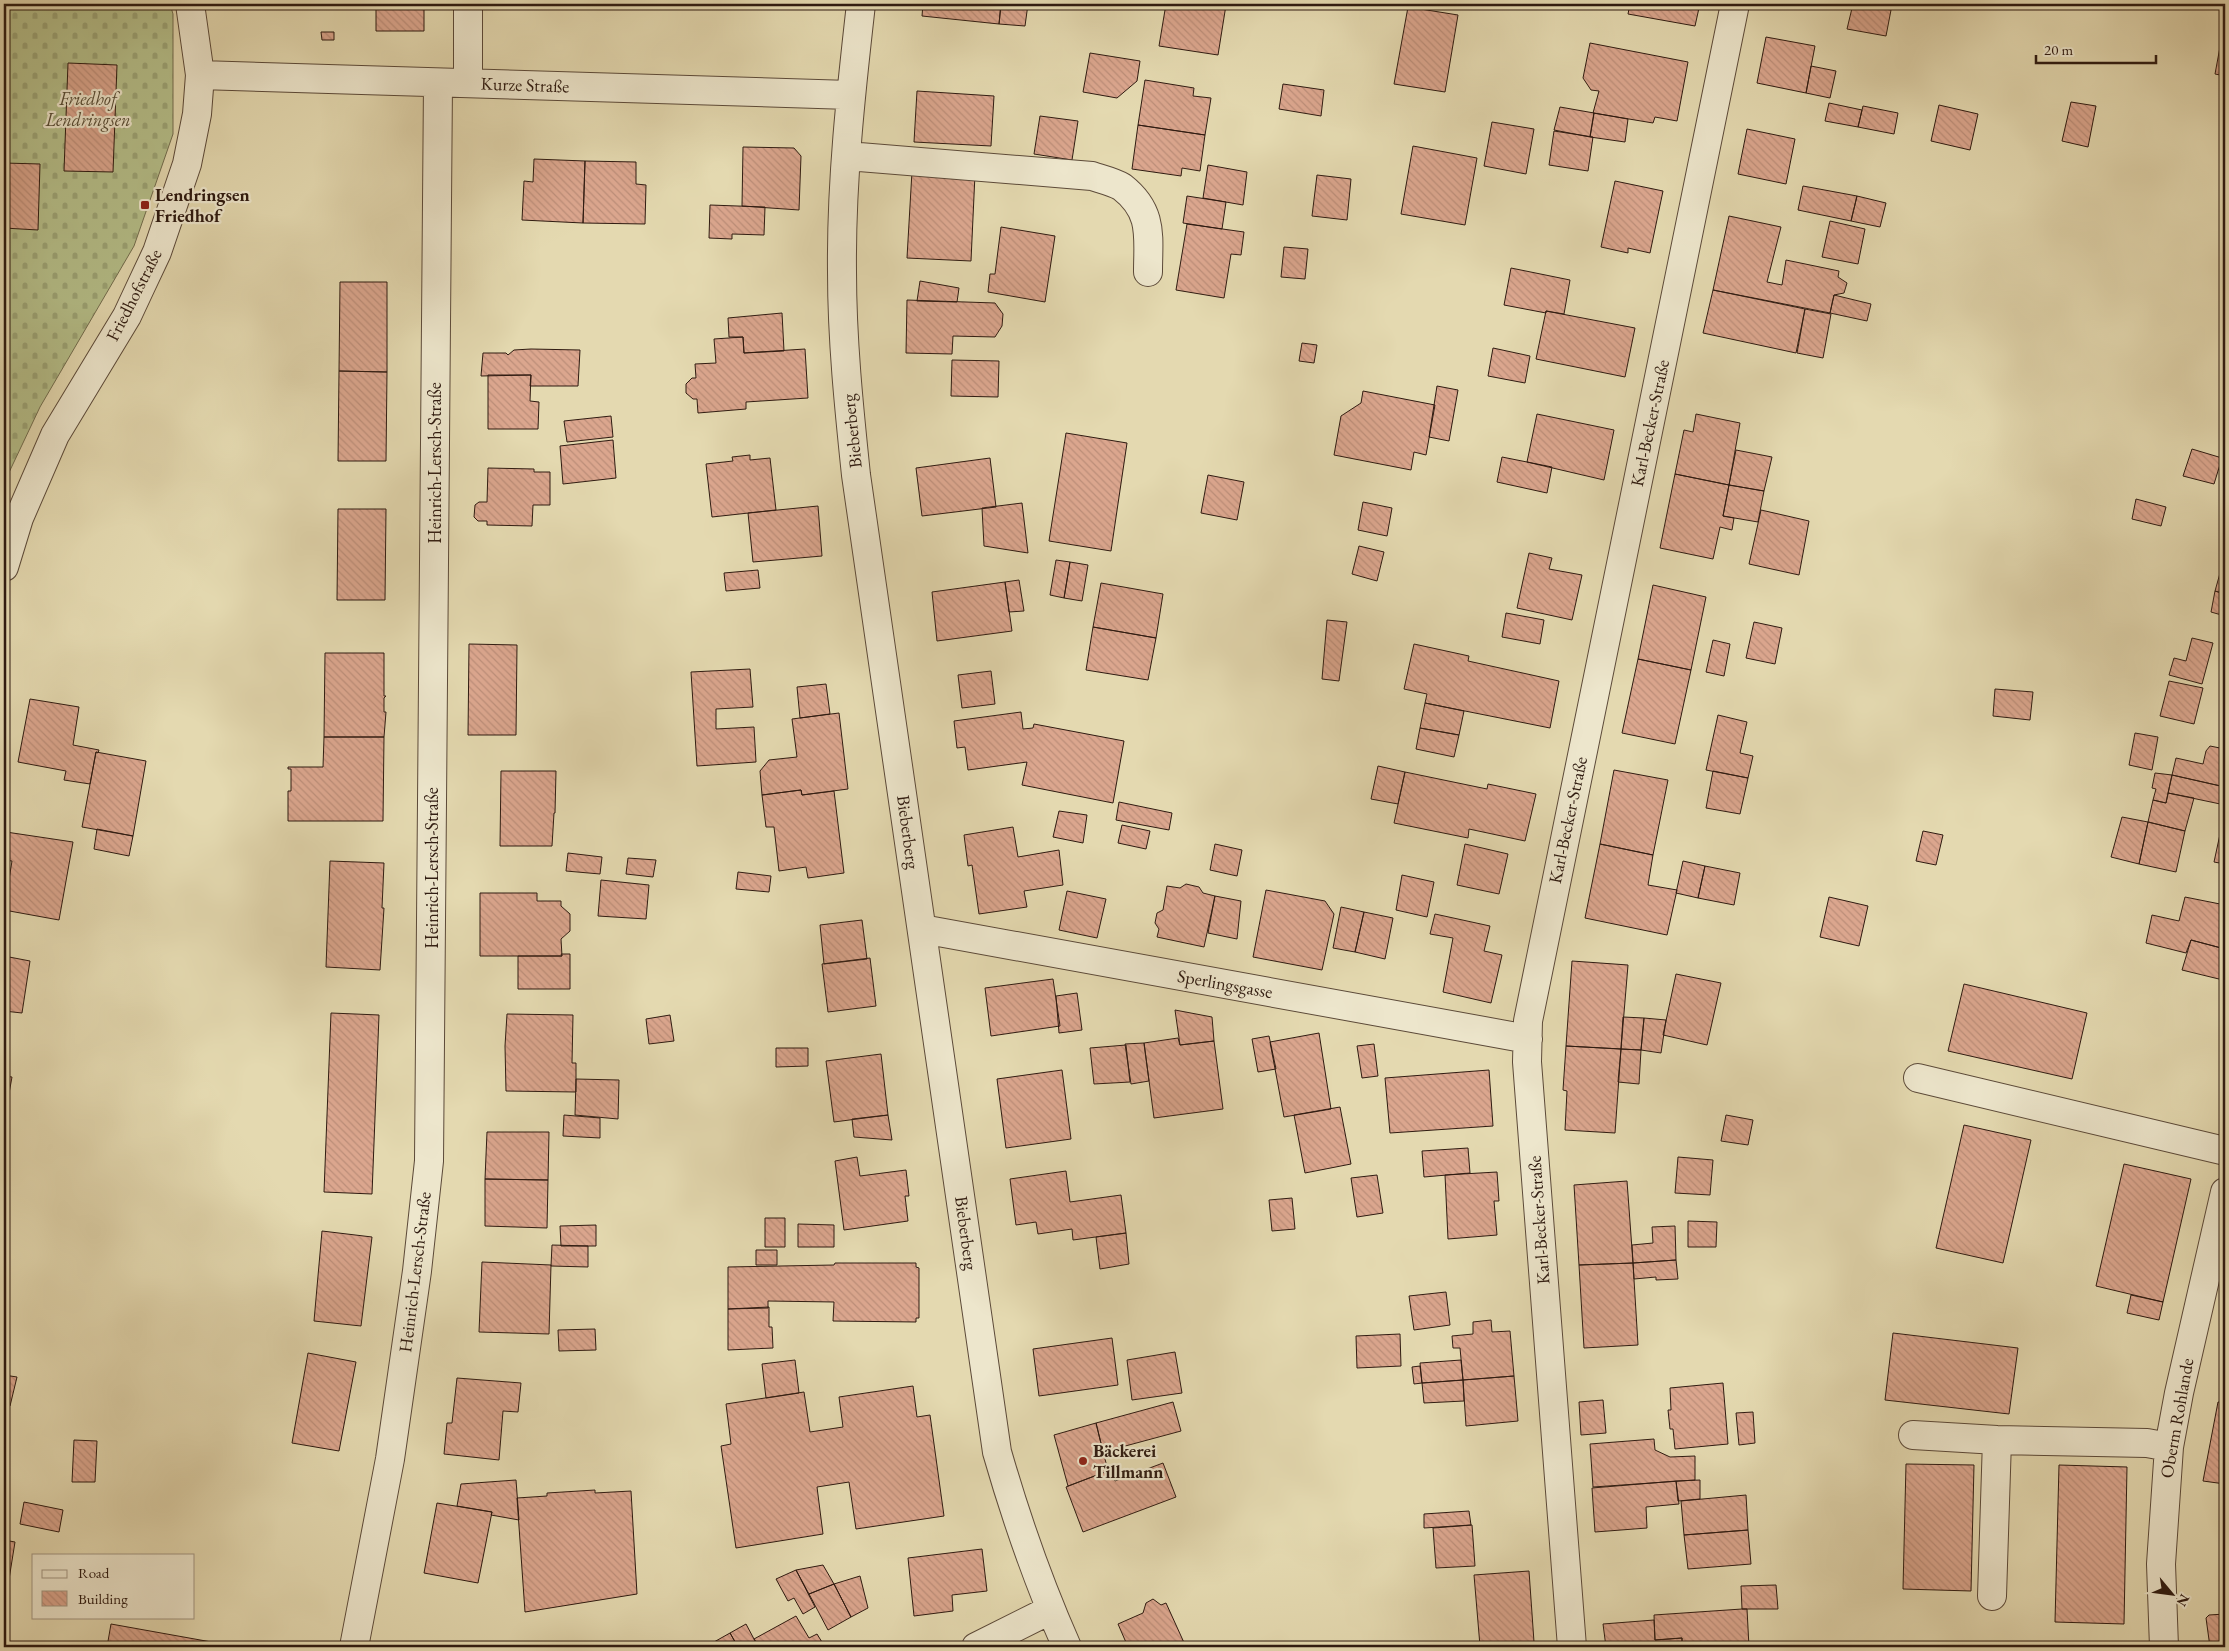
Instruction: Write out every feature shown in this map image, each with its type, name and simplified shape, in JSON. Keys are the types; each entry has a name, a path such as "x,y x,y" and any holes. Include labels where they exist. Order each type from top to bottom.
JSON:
{"street":[{"name":"Friedhofstraße","path":"4,567 19,518 55,435 127,316 157,252 186,164 197,114 200,75 190,4"},
{"path":"468,4 468,83"},
{"name":"Bieberberg","path":"861,4 850,95 842,270 844,336 856,475 997,1452 1013,1505 1050,1610 1067,1647"},
{"name":"Karl-Becker-Straße","path":"1572,1647 1527,1062 1528,1021 1736,4"},
{"name":"Kurze Straße","path":"200,75 850,95"},
{"name":"Heinrich-Lersch-Straße","path":"354,1647 390,1459 418,1271 429,1161 438,83"},
{"path":"847,156 1092,176 1121,186 1142,209 1148,223 1148,272"},
{"name":"Sperlingsgasse","path":"922,929 1528,1039"},
{"path":"1918,1078 2225,1151"},
{"name":"Oberm Rohlande","path":"2164,1647 2161,1564 2169,1447 2179,1393 2225,1192"},
{"path":"1914,1435 1997,1440 2147,1443 2169,1447"},
{"path":"1992,1596 1997,1440"},
{"path":"976,1647 1050,1610"}],"green space":[{"name":"Friedhof Lendringsen","path":"4,4 170,4 173,14 173,134 134,246 40,407 4,483"}],"building":[{"path":"376,4 424,4 424,31 376,31"},
{"path":"923,4 1001,4 999,24 922,16"},
{"path":"1001,4 1028,4 1025,26 999,24"},
{"path":"1166,4 1226,5 1218,55 1159,46"},
{"path":"1630,4 1671,4 1699,8 1695,26 1628,14"},
{"path":"1671,4 1700,4 1699,9"},
{"path":"1822,4 1846,4 1845,9"},
{"path":"1853,4 1891,10 1886,36 1847,29"},
{"path":"1408,7 1458,15 1445,92 1394,84"},
{"path":"321,32 334,32 334,40 322,40"},
{"path":"1766,37 1815,46 1806,93 1757,83"},
{"path":"1590,43 1688,62 1677,121 1655,117 1653,123 1593,113 1599,91 1591,90 1583,78"},
{"path":"2220,47 2225,47 2225,76 2215,74"},
{"path":"1090,53 1140,61 1137,81 1117,98 1083,92"},
{"path":"68,63 117,65 113,172 64,171"},
{"path":"1811,66 1836,71 1830,98 1806,93"},
{"path":"1145,80 1194,88 1193,96 1211,98 1205,135 1138,125"},
{"path":"1283,84 1324,90 1321,116 1279,109"},
{"path":"917,91 994,96 991,146 914,142"},
{"path":"2071,102 2096,106 2088,147 2062,141"},
{"path":"1829,103 1862,110 1858,127 1825,121"},
{"path":"1939,105 1978,114 1970,150 1931,141"},
{"path":"1863,106 1898,113 1894,134 1858,127"},
{"path":"1560,107 1594,113 1590,137 1554,130"},
{"path":"1594,113 1628,119 1625,142 1590,137"},
{"path":"1040,116 1078,121 1072,160 1034,154"},
{"path":"1492,122 1534,129 1526,174 1484,166"},
{"path":"1138,125 1205,135 1200,171 1182,168 1181,176 1132,169"},
{"path":"1747,129 1795,139 1786,184 1738,174"},
{"path":"1554,131 1593,137 1588,171 1549,165"},
{"path":"1413,146 1477,158 1465,225 1401,214"},
{"path":"743,147 794,148 801,156 799,210 742,206"},
{"path":"534,159 585,161 583,223 522,220 524,181 533,182"},
{"path":"585,161 636,162 636,184 646,185 645,224 583,223"},
{"path":"4,163 40,164 38,230 4,228"},
{"path":"1208,165 1247,172 1243,205 1203,198"},
{"path":"912,171 975,174 971,261 907,258"},
{"path":"1317,175 1351,179 1347,220 1312,216"},
{"path":"1615,181 1663,191 1650,253 1628,248 1628,253 1601,247"},
{"path":"1803,186 1857,196 1851,221 1798,210"},
{"path":"1187,196 1226,202 1222,229 1183,223"},
{"path":"1857,196 1886,203 1880,227 1851,221"},
{"path":"710,205 765,207 764,235 732,234 732,239 709,238"},
{"path":"1729,216 1781,227 1767,282 1782,285 1786,260 1839,271 1838,277 1847,283 1844,293 1834,295 1830,313 1713,290"},
{"path":"1830,221 1865,229 1858,264 1822,257"},
{"path":"1187,224 1244,232 1241,255 1231,254 1224,298 1176,290"},
{"path":"1001,227 1055,236 1045,302 988,292 990,274 995,274"},
{"path":"1284,247 1308,249 1305,279 1281,277"},
{"path":"1511,268 1570,280 1564,314 1546,311 1546,313 1504,305"},
{"path":"920,281 959,288 957,302 917,301"},
{"path":"340,282 387,282 387,372 339,371"},
{"path":"1713,290 1805,309 1796,353 1703,333"},
{"path":"1834,295 1871,304 1867,321 1830,313"},
{"path":"907,300 995,303 1003,314 1002,326 995,337 953,336 952,354 906,353"},
{"path":"1805,309 1831,314 1823,358 1797,353"},
{"path":"1546,311 1635,328 1625,377 1536,359"},
{"path":"782,313 784,351 744,353 743,337 729,337 728,318"},
{"path":"743,337 744,353 805,349 808,398 746,402 746,409 698,413 697,399 693,399 686,393 686,384 692,378 696,378 695,364 716,363 714,339"},
{"path":"1302,343 1317,345 1314,363 1299,361"},
{"path":"1493,348 1530,356 1525,383 1488,376"},
{"path":"514,350 580,350 578,386 530,386 531,375 481,376 483,353 506,353 508,355"},
{"path":"952,360 999,361 998,397 951,396"},
{"path":"339,371 387,372 386,461 338,461"},
{"path":"488,375 531,375 530,401 539,402 538,429 488,429"},
{"path":"1437,386 1458,390 1449,441 1429,437"},
{"path":"1363,391 1435,405 1426,455 1414,452 1411,470 1334,455 1341,416 1361,403"},
{"path":"1537,414 1614,430 1604,480 1527,462"},
{"path":"1696,414 1740,423 1729,485 1675,474 1684,430 1693,432"},
{"path":"611,416 613,437 567,442 564,421"},
{"path":"1066,433 1127,443 1111,551 1049,541"},
{"path":"613,440 616,478 563,484 560,446"},
{"path":"2192,449 2222,458 2214,484 2183,476"},
{"path":"1736,450 1772,457 1764,491 1729,485"},
{"path":"750,455 750,460 770,458 776,510 712,517 706,464 733,461 732,457"},
{"path":"1502,457 1552,467 1547,493 1497,482"},
{"path":"990,458 996,507 922,516 916,468"},
{"path":"488,468 534,469 534,472 550,472 550,505 533,505 532,526 487,525 487,521 478,521 474,517 475,505 479,502 487,502"},
{"path":"1675,474 1729,485 1723,516 1734,518 1732,530 1720,527 1713,559 1660,548"},
{"path":"1208,475 1244,482 1237,520 1201,513"},
{"path":"1729,485 1764,491 1758,522 1723,516"},
{"path":"2136,499 2166,507 2161,526 2132,519"},
{"path":"1363,502 1392,508 1387,536 1358,530"},
{"path":"1022,503 1028,553 984,546 982,508"},
{"path":"818,506 822,556 753,562 748,513"},
{"path":"338,509 386,509 385,600 337,600"},
{"path":"1761,510 1809,521 1799,575 1749,564"},
{"path":"1359,546 1384,552 1377,581 1352,574"},
{"path":"1529,553 1552,558 1549,569 1582,575 1572,620 1517,608"},
{"path":"1056,560 1070,562 1064,598 1050,595"},
{"path":"1070,562 1088,565 1082,601 1064,598"},
{"path":"2222,566 2225,567 2225,594 2215,591"},
{"path":"758,570 760,588 726,591 724,573"},
{"path":"1019,580 1024,611 1009,612 1005,582"},
{"path":"1005,582 1012,631 937,641 932,592"},
{"path":"1101,583 1163,594 1156,638 1093,627"},
{"path":"1653,585 1706,597 1691,670 1638,659"},
{"path":"2215,591 2225,594 2225,616 2211,612"},
{"path":"1506,613 1544,620 1540,644 1502,637"},
{"path":"1327,620 1347,622 1339,681 1322,679"},
{"path":"1754,622 1782,628 1775,664 1746,658"},
{"path":"1093,627 1156,638 1148,680 1086,670"},
{"path":"2192,638 2213,643 2202,684 2169,675 2174,658 2186,661"},
{"path":"1713,640 1730,644 1724,676 1706,672"},
{"path":"469,644 517,645 516,735 468,735"},
{"path":"1414,644 1469,656 1468,661 1559,681 1550,728 1425,703 1427,694 1404,689"},
{"path":"325,653 384,653 384,696 386,696 384,698 384,712 386,712 384,737 324,737"},
{"path":"1638,659 1691,670 1675,744 1622,733"},
{"path":"750,669 753,707 716,709 716,729 754,727 756,762 697,766 691,672"},
{"path":"991,671 995,704 962,708 958,675"},
{"path":"2169,681 2203,688 2194,724 2160,716"},
{"path":"826,684 830,714 800,718 797,687"},
{"path":"1995,689 2033,692 2030,720 1993,716"},
{"path":"30,699 79,707 73,745 99,750 98,753 96,752 90,784 64,780 66,771 18,762"},
{"path":"1425,703 1464,711 1459,735 1420,728"},
{"path":"1021,712 1023,729 1033,728 1034,724 1124,741 1113,803 1022,785 1027,762 968,770 965,747 957,748 954,721"},
{"path":"839,713 848,789 802,795 801,790 762,795 760,771 769,760 797,757 792,719"},
{"path":"1718,715 1747,722 1740,753 1753,756 1748,778 1706,770"},
{"path":"1420,728 1459,735 1454,757 1416,749"},
{"path":"2135,733 2158,737 2152,770 2129,765"},
{"path":"324,737 384,737 383,821 288,821 288,791 291,791 291,769 288,769 288,767 323,767"},
{"path":"2210,746 2225,749 2225,787 2172,775 2176,758 2203,764 2206,751"},
{"path":"96,752 146,761 133,836 82,827"},
{"path":"1378,766 1405,772 1398,804 1371,799"},
{"path":"1614,770 1668,780 1653,855 1600,844"},
{"path":"501,771 556,771 552,846 500,846"},
{"path":"1713,771 1748,778 1740,814 1706,808"},
{"path":"1405,772 1487,789 1488,784 1536,794 1525,841 1469,829 1468,838 1394,823"},
{"path":"2155,773 2172,775 2166,803 2153,800 2156,789 2152,788"},
{"path":"2172,775 2225,787 2225,805 2168,793"},
{"path":"801,790 802,795 834,791 844,873 808,878 806,867 779,871 774,827 766,827 762,795"},
{"path":"2168,793 2194,798 2185,831 2148,822 2153,800 2166,803"},
{"path":"1119,802 1172,813 1169,830 1116,820"},
{"path":"1059,811 1087,815 1083,843 1053,837"},
{"path":"2225,811 2225,864 2214,862"},
{"path":"2122,817 2148,822 2139,864 2111,857"},
{"path":"2148,822 2185,831 2176,872 2139,864"},
{"path":"1122,825 1150,831 1146,849 1118,843"},
{"path":"1013,827 1018,857 1059,850 1063,885 1024,891 1027,907 979,914 972,865 968,866 964,835"},
{"path":"97,829 133,836 129,856 94,849"},
{"path":"1923,831 1943,835 1936,865 1916,861"},
{"path":"6,832 73,842 59,920 4,910 12,861 4,860"},
{"path":"1215,844 1242,850 1237,876 1210,870"},
{"path":"1465,844 1508,854 1499,894 1457,885"},
{"path":"1600,844 1653,855 1648,885 1677,890 1667,935 1585,918"},
{"path":"568,853 602,857 600,874 566,871"},
{"path":"628,858 656,860 653,877 626,874"},
{"path":"330,861 384,863 382,908 384,908 380,970 326,967"},
{"path":"1683,861 1705,866 1698,898 1676,893"},
{"path":"1705,866 1740,873 1734,905 1698,898"},
{"path":"738,872 771,876 769,892 736,889"},
{"path":"1402,875 1434,882 1427,917 1396,910"},
{"path":"601,880 649,885 646,919 598,916"},
{"path":"1186,884 1199,887 1203,893 1215,896 1204,947 1157,937 1159,929 1155,923 1157,913 1163,910 1167,886 1180,888"},
{"path":"1266,890 1325,901 1334,914 1322,970 1253,957"},
{"path":"1067,891 1106,899 1097,938 1059,930"},
{"path":"480,893 537,893 537,901 561,901 561,906 570,914 570,931 561,939 562,956 480,956"},
{"path":"1215,896 1241,901 1237,939 1208,933"},
{"path":"1829,897 1868,906 1859,946 1820,937"},
{"path":"2185,897 2225,905 2225,949 2191,940 2186,953 2146,943 2152,915 2179,921"},
{"path":"1341,907 1364,912 1355,952 1333,948"},
{"path":"1364,912 1393,918 1385,959 1355,952"},
{"path":"1435,914 1490,926 1484,951 1502,955 1491,1003 1443,992 1453,938 1430,934"},
{"path":"862,920 867,959 824,964 820,925"},
{"path":"2191,940 2225,949 2223,980 2182,970"},
{"path":"561,954 570,954 570,989 518,989 518,956 562,956"},
{"path":"4,956 30,961 22,1013 4,1011"},
{"path":"870,958 876,1006 828,1012 822,964"},
{"path":"1572,961 1628,965 1621,1049 1566,1046"},
{"path":"1676,974 1721,983 1707,1045 1663,1035"},
{"path":"1053,979 1060,1026 991,1036 985,988"},
{"path":"1964,984 2087,1013 2072,1079 1948,1051"},
{"path":"1077,993 1082,1030 1059,1033 1056,996"},
{"path":"1175,1010 1212,1017 1214,1041 1180,1045"},
{"path":"331,1013 379,1015 372,1194 324,1192"},
{"path":"507,1014 573,1015 572,1063 576,1063 576,1092 506,1091 505,1046"},
{"path":"670,1015 674,1041 649,1044 646,1019"},
{"path":"1623,1017 1644,1018 1641,1050 1621,1049"},
{"path":"1644,1018 1666,1020 1661,1053 1641,1050"},
{"path":"1319,1033 1331,1109 1284,1117 1270,1042"},
{"path":"1269,1036 1276,1069 1258,1072 1252,1039"},
{"path":"1178,1038 1180,1045 1214,1041 1223,1109 1154,1118 1144,1043"},
{"path":"1144,1043 1149,1081 1131,1084 1125,1044"},
{"path":"1374,1044 1378,1076 1362,1078 1357,1046"},
{"path":"1126,1045 1130,1082 1094,1084 1090,1048"},
{"path":"1566,1046 1621,1049 1615,1133 1565,1130 1567,1091 1563,1090"},
{"path":"776,1048 808,1048 808,1066 776,1067"},
{"path":"1621,1049 1641,1050 1639,1084 1618,1082"},
{"path":"881,1054 888,1115 834,1122 826,1061"},
{"path":"1062,1070 1071,1139 1006,1148 997,1079"},
{"path":"1489,1070 1493,1126 1390,1133 1385,1078"},
{"path":"4,1076 12,1077 4,1121"},
{"path":"576,1079 619,1080 618,1119 575,1115"},
{"path":"1340,1107 1351,1164 1305,1173 1294,1115"},
{"path":"564,1115 600,1118 600,1138 563,1136"},
{"path":"888,1115 892,1140 854,1137 852,1119"},
{"path":"1726,1115 1753,1120 1748,1145 1721,1141"},
{"path":"1964,1125 2031,1140 2003,1263 1936,1248"},
{"path":"487,1132 549,1132 548,1180 485,1179"},
{"path":"1468,1148 1470,1173 1424,1177 1422,1151"},
{"path":"857,1157 860,1176 906,1170 909,1196 905,1196 908,1221 844,1230 835,1161"},
{"path":"1678,1157 1713,1160 1710,1195 1675,1193"},
{"path":"2124,1164 2191,1179 2163,1302 2096,1286"},
{"path":"1066,1171 1070,1202 1121,1195 1126,1233 1073,1240 1072,1229 1038,1234 1036,1222 1016,1225 1010,1179"},
{"path":"1497,1172 1499,1201 1494,1201 1497,1235 1448,1239 1445,1175"},
{"path":"1377,1175 1383,1213 1357,1217 1351,1178"},
{"path":"485,1179 548,1180 547,1228 485,1226"},
{"path":"1627,1181 1633,1263 1579,1265 1574,1185"},
{"path":"1292,1198 1295,1229 1272,1231 1269,1200"},
{"path":"765,1218 785,1218 785,1247 765,1247"},
{"path":"1688,1221 1717,1222 1716,1247 1688,1247"},
{"path":"798,1224 834,1225 834,1247 798,1247"},
{"path":"596,1225 596,1246 561,1246 560,1226"},
{"path":"1675,1226 1676,1260 1633,1263 1632,1245 1653,1243 1652,1227"},
{"path":"322,1231 372,1237 361,1326 314,1321"},
{"path":"1126,1233 1129,1264 1100,1269 1096,1237"},
{"path":"552,1245 588,1246 588,1267 551,1266"},
{"path":"756,1250 777,1250 777,1265 756,1265"},
{"path":"1676,1260 1678,1279 1656,1280 1656,1277 1634,1279 1633,1263"},
{"path":"482,1262 551,1265 549,1334 479,1332"},
{"path":"835,1263 916,1263 916,1267 919,1268 919,1318 916,1318 916,1322 833,1321 834,1302 768,1301 768,1308 728,1309 728,1267 834,1265"},
{"path":"1633,1263 1638,1345 1584,1348 1579,1265"},
{"path":"1446,1292 1450,1325 1414,1330 1409,1296"},
{"path":"2131,1295 2163,1302 2159,1320 2127,1313"},
{"path":"769,1307 769,1327 772,1327 773,1348 728,1350 728,1309"},
{"path":"1491,1320 1492,1332 1510,1331 1514,1376 1463,1380 1460,1348 1453,1348 1452,1336 1473,1334 1473,1322"},
{"path":"595,1329 596,1350 559,1351 558,1330"},
{"path":"1893,1333 2018,1348 2009,1414 1885,1400"},
{"path":"1400,1334 1401,1366 1357,1368 1356,1336"},
{"path":"1112,1338 1118,1385 1039,1396 1033,1349"},
{"path":"1175,1352 1182,1393 1132,1400 1127,1360"},
{"path":"308,1353 356,1362 339,1451 292,1443"},
{"path":"795,1360 799,1393 766,1398 762,1364"},
{"path":"1461,1360 1463,1380 1422,1383 1420,1363"},
{"path":"1420,1366 1422,1383 1414,1384 1412,1367"},
{"path":"4,1375 17,1377 10,1406 4,1405"},
{"path":"1514,1376 1518,1421 1466,1426 1463,1380"},
{"path":"457,1378 521,1383 518,1412 503,1411 499,1460 444,1454 447,1423 452,1423"},
{"path":"1463,1380 1464,1401 1424,1403 1422,1383"},
{"path":"1723,1383 1728,1444 1675,1449 1673,1429 1670,1429 1668,1410 1671,1410 1670,1388"},
{"path":"913,1386 917,1417 930,1415 944,1516 856,1529 849,1482 817,1487 823,1534 736,1548 721,1446 731,1444 726,1404 804,1392 810,1432 843,1427 839,1397"},
{"path":"1603,1400 1606,1433 1581,1435 1579,1402"},
{"path":"1173,1402 1181,1431 1103,1452 1096,1423"},
{"path":"2218,1402 2225,1403 2225,1484 2203,1481"},
{"path":"1753,1412 1755,1443 1739,1445 1736,1413"},
{"name":"Bäckerei Tillmann","path":"1096,1423 1108,1471 1068,1486 1054,1435"},
{"path":"1654,1439 1655,1450 1670,1457 1695,1456 1695,1480 1593,1487 1590,1444"},
{"path":"74,1440 97,1441 95,1482 72,1482"},
{"path":"1163,1463 1176,1497 1083,1532 1066,1487 1110,1470 1115,1481"},
{"path":"1906,1464 1974,1465 1971,1591 1903,1589"},
{"path":"2059,1465 2127,1467 2124,1624 2055,1622"},
{"path":"516,1480 519,1520 491,1515 492,1512 457,1506 461,1484"},
{"path":"1700,1480 1700,1499 1678,1501 1676,1481"},
{"path":"1676,1481 1679,1504 1646,1507 1647,1528 1595,1532 1592,1488"},
{"path":"595,1490 595,1493 631,1491 637,1594 525,1612 517,1498 547,1496 547,1493"},
{"path":"1746,1495 1748,1530 1684,1535 1681,1501"},
{"path":"24,1502 63,1510 59,1532 20,1524"},
{"path":"437,1503 492,1512 478,1583 424,1573"},
{"path":"1469,1511 1471,1525 1424,1528 1424,1514"},
{"path":"1472,1525 1475,1566 1436,1568 1433,1528"},
{"path":"1748,1530 1751,1564 1688,1569 1684,1535"},
{"path":"4,1540 15,1542 6,1598 4,1597"},
{"path":"982,1549 987,1591 952,1595 953,1611 914,1616 908,1558"},
{"path":"823,1565 834,1584 809,1594 796,1570"},
{"path":"796,1570 815,1607 803,1614 794,1598 788,1601 776,1579"},
{"path":"1529,1571 1534,1642 1480,1646 1474,1575"},
{"path":"860,1576 868,1608 851,1617 834,1584"},
{"path":"834,1584 851,1617 828,1630 809,1594"},
{"path":"1776,1585 1778,1609 1742,1609 1741,1586"},
{"path":"1153,1599 1161,1605 1166,1603 1186,1647 1128,1647 1118,1624 1143,1613 1146,1603"},
{"path":"1747,1609 1749,1647 1682,1647 1682,1638 1655,1640 1654,1615"},
{"path":"2225,1614 2225,1647 2210,1647 2206,1618 2209,1615"},
{"path":"796,1616 809,1638 817,1634 825,1647 759,1647 754,1639"},
{"path":"1654,1620 1655,1640 1682,1638 1682,1647 1606,1647 1603,1624"},
{"path":"111,1624 217,1643 216,1647 107,1647"},
{"path":"746,1624 759,1647 738,1647 730,1633"},
{"path":"730,1633 738,1647 717,1647 714,1642"},
{"path":"1534,1642 1535,1647 1480,1647 1480,1646"}],"place":[{"name":"Lendringsen Friedhof","path":"145,205"},
{"name":"Bäckerei Tillmann","path":"1083,1461"}]}
